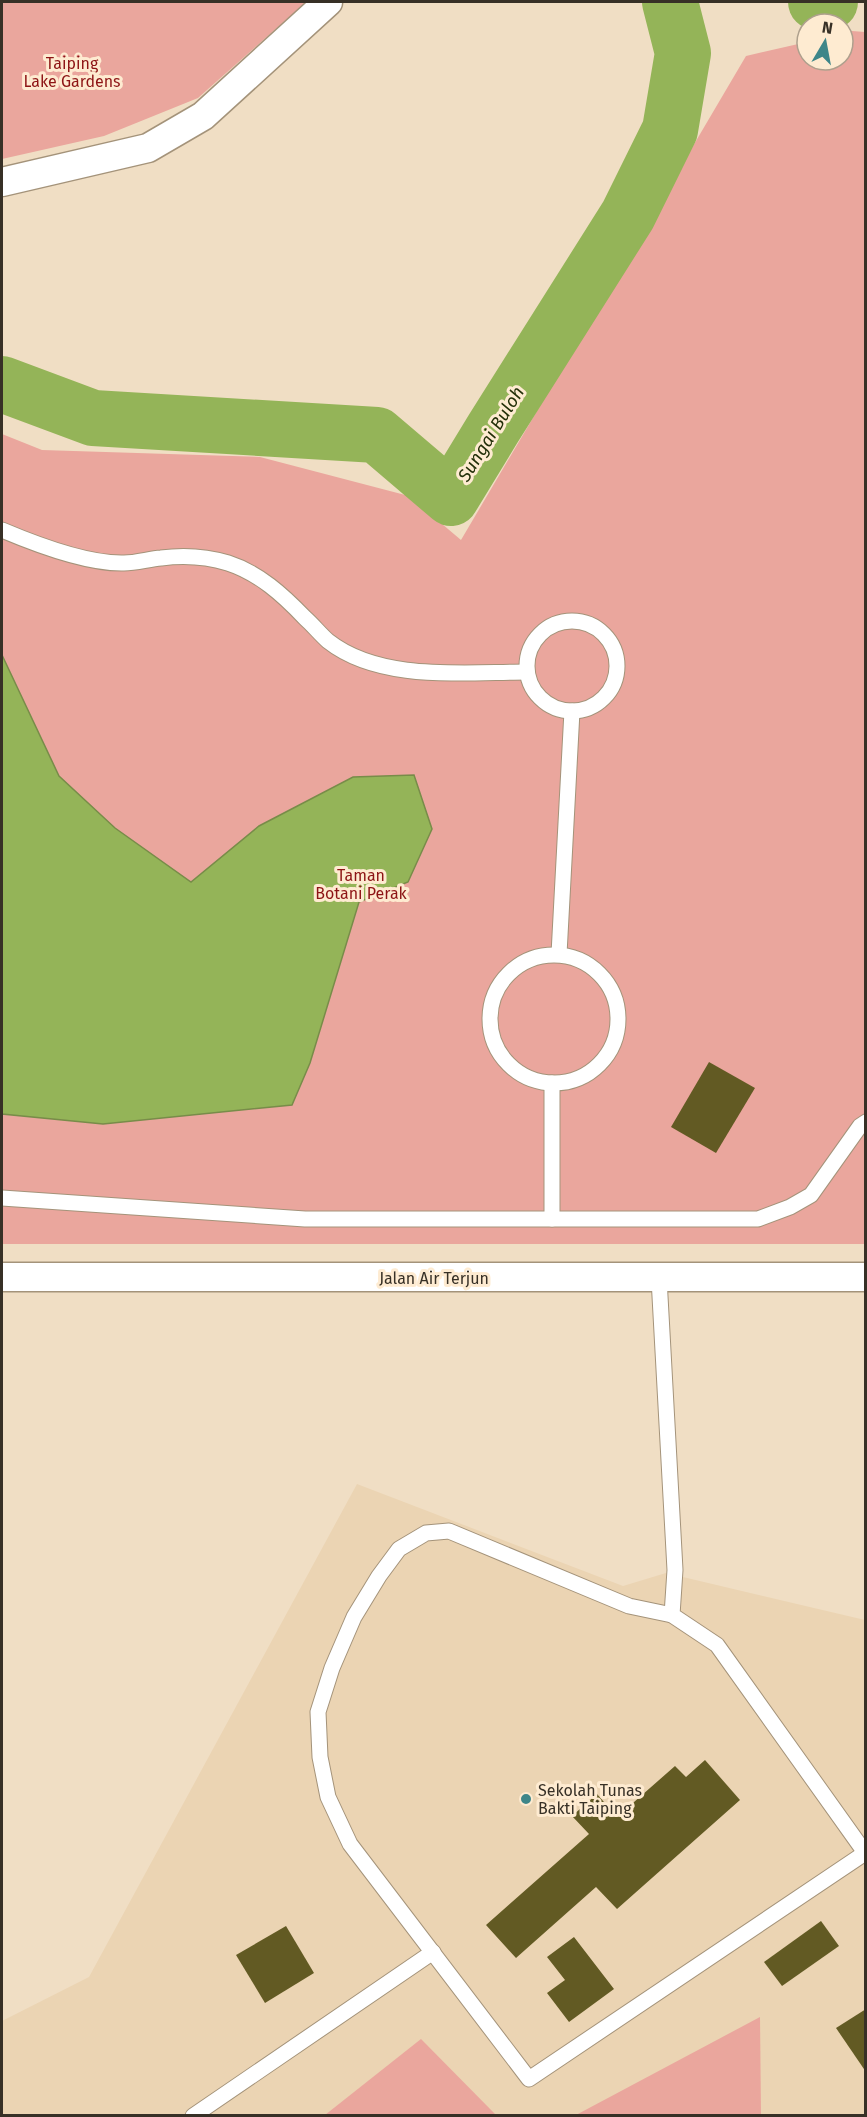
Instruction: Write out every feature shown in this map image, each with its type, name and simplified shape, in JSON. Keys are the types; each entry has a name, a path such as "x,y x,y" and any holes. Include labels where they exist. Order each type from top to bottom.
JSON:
{"street":[{"path":"2,182 148,148 203,116 328,2"},
{"name":"Jalan Air Terjun","path":"2,1277 866,1277"}],"lane":[{"path":"2,530 26,540 85,558 123,563 200,556 230,564 260,578 294,606 328,641 365,662 409,672 527,672"},
{"path":"573,621 588,624 602,632 612,644 617,659 617,674 611,689 602,700 588,709 572,711 554,707 538,696 527,672 528,657 533,642 557,623 573,621"},
{"path":"559,954 572,711"},
{"path":"559,954 580,960 599,972 612,990 618,1011 617,1033 609,1054 594,1070 574,1080 552,1083 532,1079 514,1069 507,1062 500,1054 491,1035 489,1015 493,995 504,977 519,963 538,956 559,954"},
{"path":"552,1083 552,1219"},
{"path":"2,1198 305,1219 758,1219 790,1207 811,1195 860,1126 866,1122"},
{"path":"659,1278 675,1570 672,1615"},
{"path":"449,1531 629,1606 672,1615 717,1645 865,1853 529,2079 350,1844 328,1797 320,1756 318,1712 332,1668 354,1617 399,1549 426,1533 449,1531"},
{"path":"193,2115 433,1952"}],"shaded area":[{"path":"2,655 59,776 115,828 191,882 259,826 353,777 414,775 432,829 408,882 359,902 310,1063 292,1105 103,1124 2,1114"},
{"name":"Sekolah Tunas Bakti Taiping","path":"357,1484 623,1586 666,1573 865,1620 865,2115 2,2116 2,2021 89,1977"}],"green space":[{"name":"Taiping Lake Gardens","path":"2,2 306,2 198,98 104,136 2,159"},
{"name":"Taman Botani Perak","path":"855,31 865,32 865,1244 2,1244 2,434 42,450 260,457 409,496 461,540 746,56 795,45 795,72 855,72"},
{"path":"760,2017 761,2115 576,2115"},
{"path":"421,2039 496,2115 325,2115"}],"building":[{"path":"709,1062 755,1088 716,1153 671,1127"},
{"path":"705,1760 740,1800 617,1909 596,1887 516,1958 486,1925 589,1834 572,1816 597,1794 617,1817 675,1766 686,1777"},
{"path":"821,1921 839,1946 782,1986 764,1962"},
{"path":"286,1926 314,1973 265,2003 236,1955"},
{"path":"574,1937 614,1989 569,2022 547,1993 565,1980 547,1957"},
{"path":"866,2009 866,2072 836,2028"}],"waterway":[{"name":"Sungai Buloh","path":"2,384 93,418 377,435 451,498 628,215 670,130 683,53 670,2"},
{"name":"Sungai Buloh","path":"816,2 830,2"}],"place":[{"name":"Sekolah Tunas Bakti Taiping","path":"526,1799"}]}
